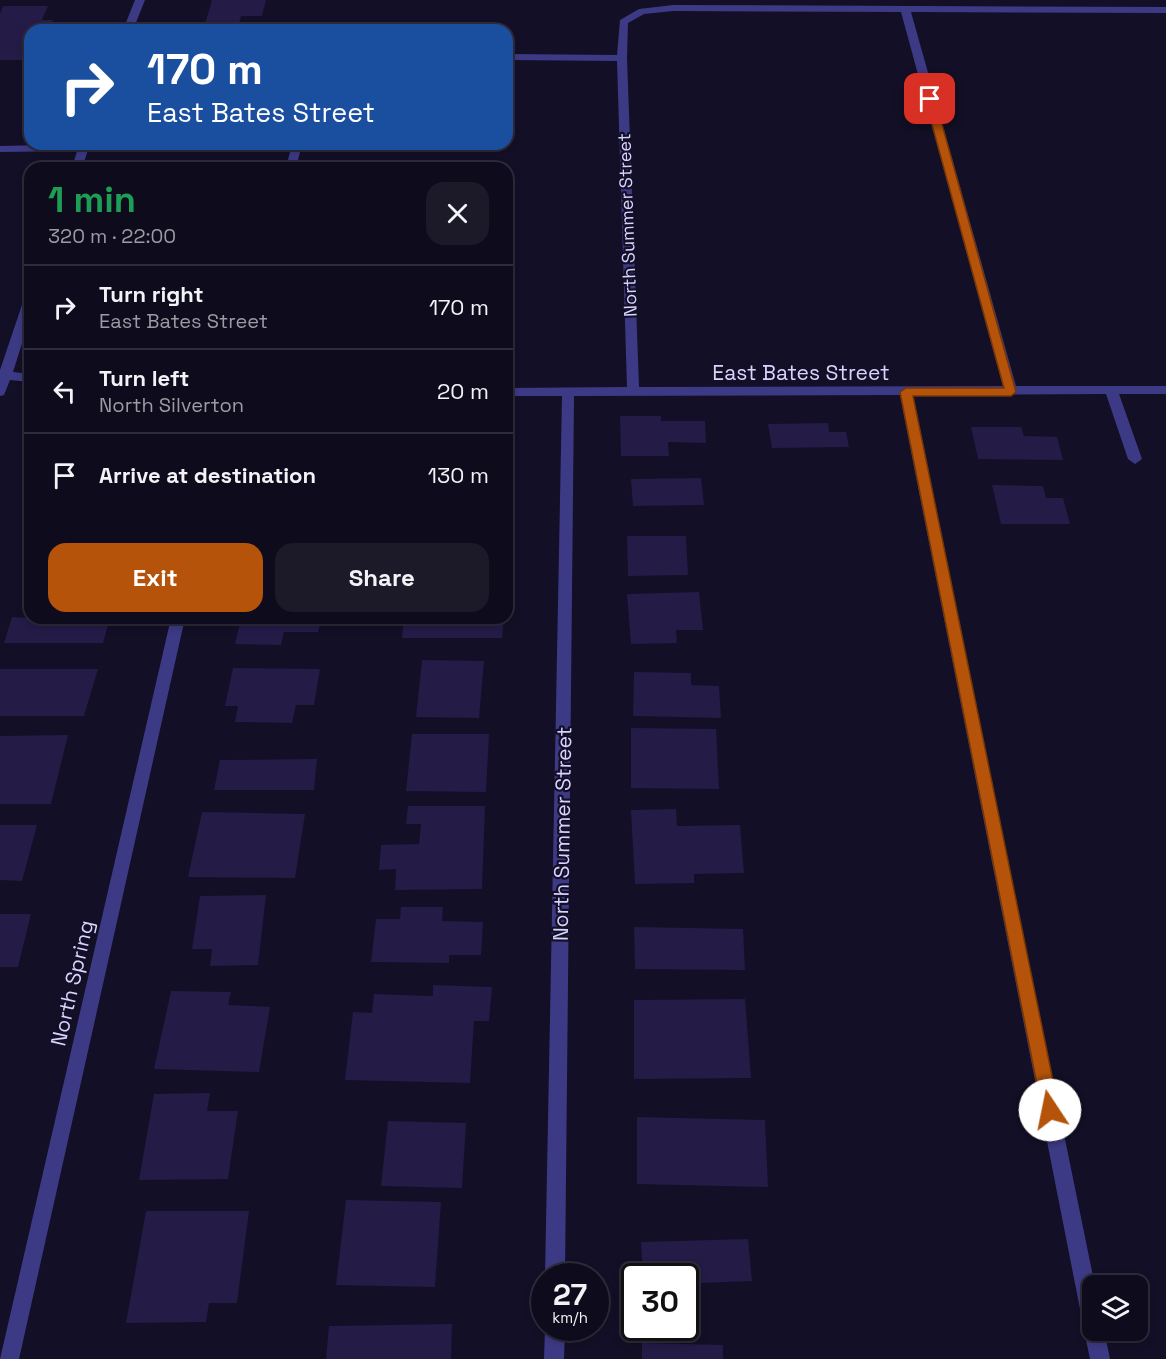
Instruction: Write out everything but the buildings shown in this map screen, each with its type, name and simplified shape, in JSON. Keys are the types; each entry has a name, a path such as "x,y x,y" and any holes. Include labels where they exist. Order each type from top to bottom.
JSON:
{"street":[{"path":"130,24 140,0"},
{"name":"North Summer Street","path":"633,392 622,58 623,22 642,11 673,8 905,9"},
{"path":"1011,392 905,9 1166,10"},
{"path":"513,57 622,58"},
{"path":"0,149 24,148"},
{"path":"0,392 3,374 24,316"},
{"path":"3,374 24,377"},
{"name":"East Bates Street","path":"513,392 1166,390"},
{"path":"1111,391 1135,459"},
{"name":"North Summer Street","path":"555,1263 568,392"},
{"path":"906,392 1083,1275"},
{"name":"North Spring","path":"9,1359 177,624"},
{"path":"554,1359 555,1341"},
{"path":"1096,1341 1100,1359"}],"route":[{"path":"930,99 1011,392 906,392 1050,1110"}]}
